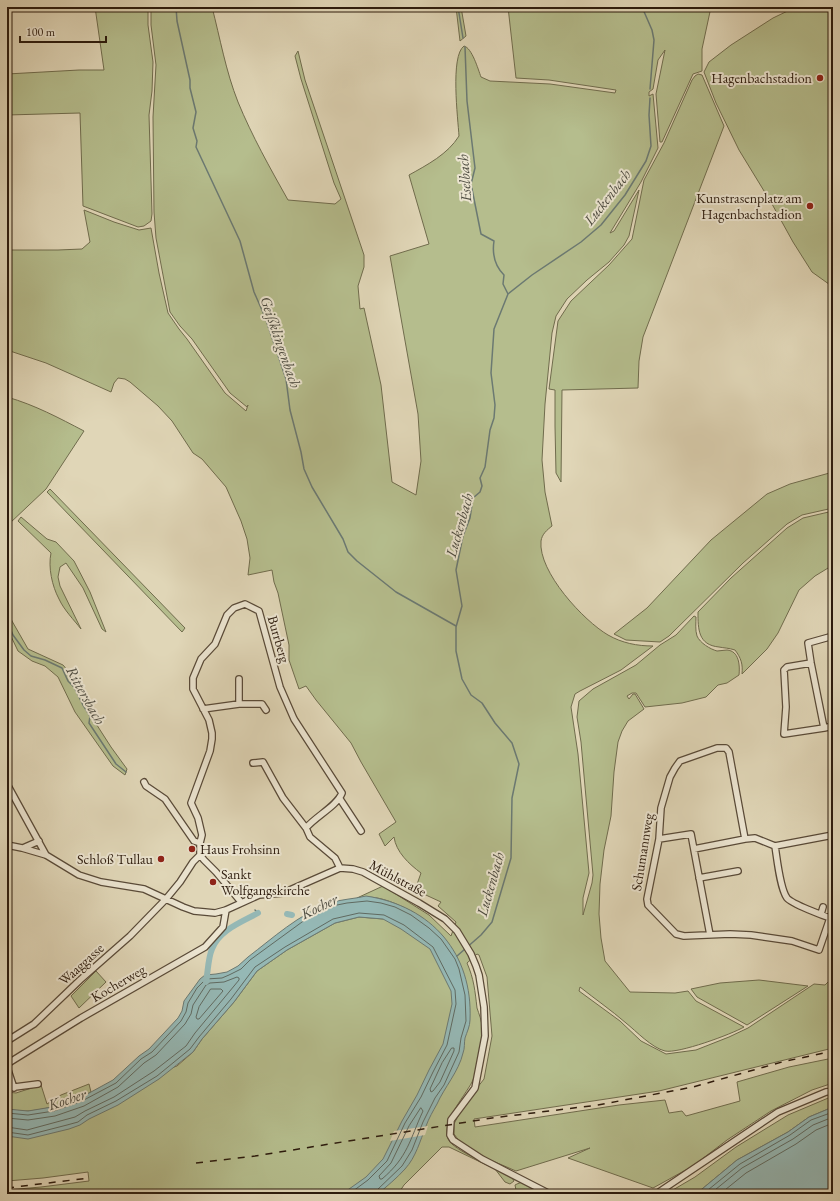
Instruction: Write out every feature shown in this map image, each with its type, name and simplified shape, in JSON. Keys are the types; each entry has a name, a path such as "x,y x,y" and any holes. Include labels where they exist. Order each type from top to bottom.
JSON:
{"street":[{"name":"Burrberg","path":"200,843 202,835 198,818 191,803 212,742 212,733 209,720 193,689 194,678 201,659 215,644 227,615 234,608 245,604 259,611 280,687 294,719 342,792 340,799 361,831"},
{"path":"824,728 808,642 833,636"},
{"path":"811,663 787,667 784,670 786,707 784,734 833,726"},
{"path":"239,679 239,704"},
{"path":"203,708 239,704 262,704 266,710"},
{"name":"Schumannweg","path":"746,839 729,752 726,748 717,748 680,761 674,768 670,777 662,808 659,839 647,899 648,905 676,934 684,936 730,934 751,935 792,941 819,950 832,919"},
{"path":"7,845 46,856 79,875 101,882 144,889 194,911 215,913 226,910 241,902 260,895 284,893 340,868 335,858 310,837 306,828 283,798 263,762 253,763"},
{"path":"144,782 146,786 165,799 194,841 200,843 200,855 241,902"},
{"path":"7,784 46,856"},
{"path":"306,828 311,822 340,799"},
{"path":"659,839 691,834 710,935"},
{"path":"694,849 755,838 776,846 833,835"},
{"path":"22,848 39,841"},
{"path":"776,846 781,881 786,897 832,919"},
{"name":"Waaggasse","path":"7,1041 34,1024 80,980 130,936 166,899 180,882 193,862 200,855"},
{"name":"Mühlstraße","path":"340,868 353,869 363,872 445,919 457,931 471,954 479,975 484,1006 485,1036 475,1088 451,1120 450,1135 453,1140 475,1155 550,1194"},
{"path":"699,878 738,871"},
{"path":"821,914 823,907"},
{"name":"Kocherweg","path":"7,1064 88,1014 205,947 223,927 226,910"},
{"path":"7,1067 14,1088"},
{"path":"7,1088 38,1084"},
{"path":"656,1194 778,1112 826,1092 833,1091"}],"green space":[{"path":"95,7 148,7 148,25 153,62 149,115 152,214 151,221 144,226 138,227 83,206 80,113 7,115 7,74 104,70"},
{"path":"151,7 212,7 227,67 243,115 288,200 335,204 341,199 334,183 301,79 295,56 298,51 305,80 364,255 364,267 358,286 360,309 364,308 381,385 392,482 416,495 421,461 418,414 390,256 429,244 409,175 443,154 459,136 456,103 456,74 460,52 464,46 467,48 474,59 481,77 490,81 550,84 615,93 616,90 549,80 516,78 508,7 711,7 702,49 702,71 693,74 662,142 660,142 656,94 665,50 658,60 653,89 649,92 649,96 653,94 658,148 641,182 610,233 614,231 639,190 629,236 624,245 609,262 567,299 556,316 552,333 545,404 542,460 545,492 552,526 544,534 541,541 542,553 547,567 555,581 564,594 587,619 608,635 619,640 635,645 653,646 621,670 575,694 571,707 578,754 589,873 583,898 583,915 593,875 581,742 577,717 579,701 593,689 636,665 660,645 676,635 694,616 696,617 696,634 700,641 717,651 731,651 738,659 739,675 727,683 718,685 706,697 682,703 645,707 636,693 632,693 627,696 629,699 633,694 635,694 644,709 628,721 618,742 611,816 604,850 600,884 599,914 605,961 630,992 675,993 688,991 696,1001 744,1027 693,1047 681,1050 665,1051 650,1043 580,987 579,991 620,1021 641,1041 666,1054 696,1050 729,1037 748,1028 814,984 825,985 833,977 833,1048 659,1091 474,1119 475,1127 619,1105 665,1100 669,1113 682,1111 686,1116 740,1101 737,1082 789,1067 833,1058 833,1083 812,1090 771,1111 727,1140 693,1166 653,1188 568,1158 590,1148 516,1171 481,1156 463,1146 454,1134 454,1124 470,1097 484,1079 492,1036 487,977 479,955 477,954 467,963 473,980 477,1008 482,1025 480,1056 477,1070 472,1082 449,1120 447,1136 450,1142 461,1151 511,1176 514,1181 510,1184 505,1182 495,1169 449,1147 442,1147 404,1185 398,1194 7,1194 7,1190 89,1181 88,1172 7,1181 7,1124 177,1066 193,1052 257,971 287,950 335,923 359,917 383,919 413,912 379,898 357,898 383,886 429,915 451,936 456,922 438,906 441,902 415,890 421,873 400,853 394,837 385,846 379,834 396,822 351,743 306,686 299,689 289,660 289,645 272,570 248,575 250,558 247,539 226,487 202,459 193,453 172,421 158,406 130,382 125,379 118,378 114,383 111,392 46,363 7,350 7,250 82,249 90,242 84,210 139,230 151,228 168,313 225,393 246,411 248,405 247,407 230,393 192,339 170,312 156,238 154,212 153,117 156,65 151,25"},
{"path":"456,7 461,7 466,36 460,41"},
{"path":"796,7 833,7 833,287 812,272 793,242 739,150 716,103 704,72 709,62 731,45 773,18"},
{"path":"698,74 702,75 724,126 643,337 639,361 638,388 562,390 561,482 556,473 555,390 549,389 558,321 571,301 609,265 632,239 644,180 664,143 692,80"},
{"path":"7,397 37,408 84,431 46,489 10,523 7,530"},
{"path":"833,472 833,508 802,515 787,524 743,563 669,636 660,642 626,640 614,634 647,608 711,540 767,494 790,484"},
{"path":"50,489 185,628 182,632 47,492"},
{"path":"833,511 833,565 815,576 799,590 778,633 767,649 742,674 741,661 735,650 712,646 703,640 699,630 698,612 731,578 787,528 803,518"},
{"path":"21,517 47,539 56,542 74,561 90,592 106,632 102,629 83,588 66,563 60,567 58,577 60,586 81,629 66,611 61,603 53,582 50,570 51,553 18,521"},
{"path":"7,608 12,621 28,649 63,665 71,674 93,719 127,769 125,775 113,766 75,712 58,677 45,666 32,661 18,651 7,628"},
{"path":"96,971 106,982 79,1008 71,996"},
{"path":"759,980 808,986 747,1025 697,997 691,989 720,983"},
{"path":"89,1084 91,1092 76,1099 45,1109 18,1111 7,1109 7,1092 16,1093 41,1085 47,1104 61,1095"},
{"path":"833,1096 833,1107 809,1117 788,1132 737,1160 696,1194 666,1194 695,1177 736,1147 788,1115"},
{"path":"522,1182 544,1194 521,1194 516,1190 515,1185"}],"water":[{"path":"366,896 390,901 411,910 429,922 444,937 456,954 464,974 469,996 470,1022 461,1060 430,1117 409,1164 378,1194 342,1194 366,1177 383,1159 443,1044 452,1004 451,991 430,949 401,929 383,919 359,917 335,923 287,950 257,971 193,1052 159,1079 118,1105 80,1125 69,1129 28,1139 7,1136 7,1109 28,1111 52,1107 80,1098 113,1080 139,1056 149,1049 178,1018 182,1011 184,1001 200,979 205,975 227,972 238,966 287,927 308,913 330,903"},
{"path":"833,1107 833,1194 696,1194 737,1160 788,1132 809,1117"}],"pier":[{"path":"428,1126 425,1135 390,1141 394,1131"}],"waterway":[{"name":"Geißklingenbach","path":"176,7 177,21 196,112 193,128 197,141 196,147 240,241 254,292 265,317 286,379 290,410 304,469 312,487 343,539 348,552 357,561 396,592 456,626"},
{"name":"Eselbach","path":"458,7 463,38"},
{"name":"Luckenbach","path":"642,7 652,30 654,40 650,89"},
{"name":"Eselbach","path":"465,47 467,101 475,168 471,184 481,234 494,241 494,259 504,275 503,284 508,294"},
{"name":"Luckenbach","path":"457,956 481,935 492,922 511,858 512,798 519,764 512,743 495,723 482,703 471,695 462,679 456,651 456,627 462,606 456,570 463,536 470,518 473,498 480,492 482,486 480,478 485,467 490,430 494,418 495,405 491,373 494,329 508,294 532,275 581,242 601,225 625,195 646,161 651,146 649,115 650,98"},
{"name":"Rittersbach","path":"7,621 13,635 24,650 31,656 45,660 62,668 68,681 74,687 90,716 89,723 116,764 126,772"},
{"name":"Rittersbach","path":"255,910 258,913"},
{"path":"206,982 210,957 215,942 232,927 258,913"},
{"path":"287,914 292,915"}],"railway":[{"path":"196,1163 255,1156 492,1118 598,1105 693,1087 782,1062 833,1051"},
{"path":"7,1188 89,1178"}],"place":[{"name":"Hagenbachstadion","path":"820,78"},
{"name":"Kunstrasenplatz am Hagenbachstadion","path":"810,206"},
{"name":"Haus Frohsinn","path":"192,849"},
{"name":"Schloß Tullau","path":"161,859"},
{"name":"Sankt Wolfgangskirche","path":"213,882"}],"water label":[{"name":"Kocher","path":"319,906"},
{"name":"Kocher","path":"67,1099"}]}
